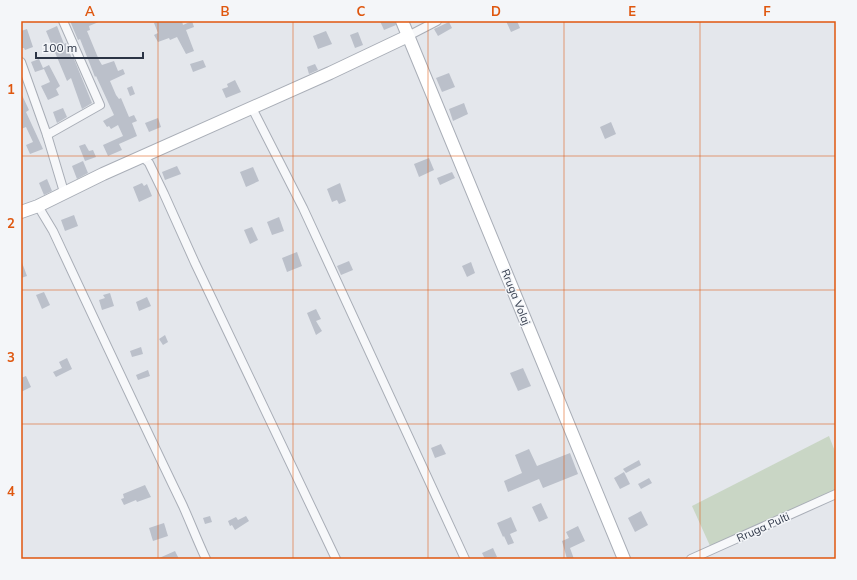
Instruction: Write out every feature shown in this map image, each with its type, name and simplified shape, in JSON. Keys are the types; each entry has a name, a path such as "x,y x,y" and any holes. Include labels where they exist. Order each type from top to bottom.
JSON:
{"street":[{"path":"47,136 100,105 63,21"},
{"name":"Rruga Volaj","path":"402,21 624,559"},
{"path":"21,212 38,206 64,192 252,108 408,36 437,21"},
{"path":"21,62 47,136 64,192"},
{"path":"252,108 306,216 465,559"},
{"path":"143,157 149,162 195,263 336,559"},
{"path":"38,206 56,238 145,430 184,508 196,540 206,559"},
{"name":"Rruga Pulti","path":"691,559 836,494"}],"green space":[{"path":"829,436 836,454 836,492 711,548 692,506"}],"building":[{"path":"70,21 101,21 89,26 90,30 87,31 99,60 102,65 114,61 118,71 123,69 125,74 110,81 116,95 119,99 121,98 129,117 134,115 137,121 132,123 137,136 119,144 122,150 108,156 103,145 123,136 118,125 111,129 109,126 107,127 103,121 114,115 96,76 95,77 80,39 78,40"},
{"path":"159,21 182,21 183,25 192,21 194,27 186,30 194,51 186,54 177,37 158,42 154,35 158,33 154,23"},
{"path":"380,21 395,21 396,25 384,30"},
{"path":"506,21 517,21 520,28 511,32"},
{"path":"449,22 452,28 438,36 434,29"},
{"path":"57,26 64,44 66,43 72,59 74,59 92,103 82,109 71,78 67,81 46,31"},
{"path":"27,29 33,47 25,50 22,48 21,44 21,31"},
{"path":"326,31 332,44 318,49 313,36"},
{"path":"358,32 363,45 355,48 350,35"},
{"path":"39,59 43,68 49,65 60,86 56,89 59,95 48,100 41,86 50,82 44,69 35,72 31,62"},
{"path":"203,60 206,67 193,72 190,64"},
{"path":"315,64 318,70 309,74 307,67"},
{"path":"449,73 455,87 442,92 436,78"},
{"path":"235,80 241,92 226,98 222,89 228,87 227,84"},
{"path":"132,86 135,94 130,96 127,88"},
{"path":"21,93 29,110 26,112 43,149 30,154 26,145 33,142 26,127 21,129"},
{"path":"464,103 468,114 453,121 449,109"},
{"path":"63,108 67,117 57,123 53,112"},
{"path":"158,118 161,127 149,132 145,123"},
{"path":"611,122 616,134 605,139 600,127"},
{"path":"85,144 89,151 93,150 96,157 85,161 79,146"},
{"path":"429,158 434,170 419,177 414,164"},
{"path":"83,161 88,173 77,179 72,166"},
{"path":"177,166 181,174 165,180 162,172"},
{"path":"253,167 259,181 246,187 240,172"},
{"path":"452,172 455,178 440,185 437,178"},
{"path":"47,179 52,191 44,195 39,183"},
{"path":"142,183 144,186 147,184 152,196 139,202 133,187"},
{"path":"340,183 346,201 339,204 337,200 332,202 327,189"},
{"path":"74,215 78,226 65,231 61,220"},
{"path":"279,217 284,231 272,235 267,222"},
{"path":"252,227 258,240 250,244 244,230"},
{"path":"297,252 302,266 287,272 282,258"},
{"path":"21,260 27,276 21,278"},
{"path":"349,261 353,270 341,275 337,266"},
{"path":"471,262 475,273 467,277 462,266"},
{"path":"44,292 50,305 42,309 36,295"},
{"path":"110,293 114,306 102,310 99,300 105,298 103,295"},
{"path":"147,297 151,306 139,311 136,302"},
{"path":"316,309 321,319 316,321 322,331 316,335 307,313"},
{"path":"165,335 168,342 163,345 159,339"},
{"path":"141,347 143,354 132,357 130,351"},
{"path":"67,358 72,369 56,377 53,372 62,368 59,362"},
{"path":"523,368 531,386 518,391 510,373"},
{"path":"148,370 150,376 138,380 136,375"},
{"path":"26,376 31,387 21,392 21,378"},
{"path":"441,444 446,454 435,458 431,448"},
{"path":"529,449 537,466 570,453 578,474 543,488 539,479 508,492 504,481 522,473 515,455"},
{"path":"639,460 641,465 626,473 623,469"},
{"path":"624,472 630,484 620,489 614,478"},
{"path":"649,478 652,483 641,489 638,484"},
{"path":"145,485 151,497 137,502 136,500 124,505 121,499 124,498 123,494"},
{"path":"541,503 548,518 539,522 532,507"},
{"path":"641,511 648,525 635,532 628,518"},
{"path":"210,516 212,522 205,524 203,518"},
{"path":"246,516 249,521 235,530 232,525 230,526 228,521 236,517 238,520"},
{"path":"511,517 517,531 510,534 514,543 508,545 497,523"},
{"path":"164,523 168,536 153,541 149,528"},
{"path":"578,526 585,541 570,548 574,559 567,559 562,541 569,538 566,532"},
{"path":"493,548 497,557 493,559 485,559 482,553"},
{"path":"175,551 179,559 157,559"}]}
